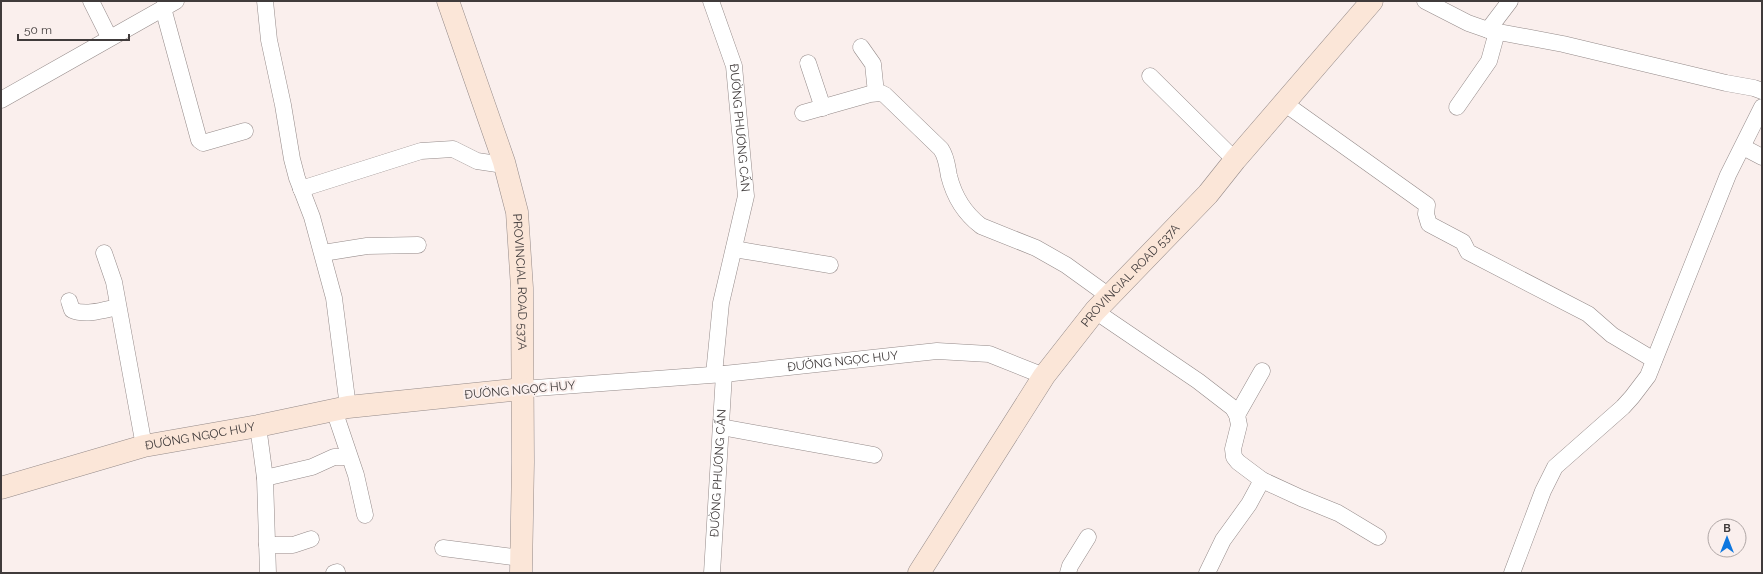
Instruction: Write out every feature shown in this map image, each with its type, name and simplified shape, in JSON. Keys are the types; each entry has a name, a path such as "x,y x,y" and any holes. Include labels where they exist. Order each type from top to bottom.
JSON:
{"main road":[{"name":"PROVINCIAL ROAD 537A","path":"448,1 504,162 517,212 521,245 523,462 521,566"},
{"name":"PROVINCIAL ROAD 537A","path":"920,573 1044,376 1102,303 1208,194 1234,160 1371,1"},
{"name":"ĐƯỜNG NGỌC HUY","path":"1,488 144,446 258,426 341,409 522,389"}],"street":[{"path":"92,1 109,37"},
{"path":"264,1 269,40 283,105 292,159 322,253 334,298 341,409 349,457 356,475 365,515"},
{"name":"ĐƯỜNG PHƯƠNG CẤN","path":"711,1 734,66 746,196 721,303 719,374 721,427 712,573"},
{"path":"1425,1 1468,23 1493,31 1563,44 1726,83 1754,88 1762,92"},
{"path":"1457,107 1489,61 1493,31 1510,1"},
{"path":"1,100 94,49 109,37 169,4 199,140 203,143 245,131"},
{"path":"861,47 873,64 876,93"},
{"path":"808,63 823,108"},
{"path":"1150,76 1234,160"},
{"path":"803,113 876,93 881,93 893,102 941,149 947,160 954,194 975,222 981,226 1016,239 1042,251 1066,265 1102,303 1233,408 1237,415 1239,425 1233,449 1234,457 1262,480 1338,513 1378,536"},
{"path":"1284,103 1427,205 1426,214 1430,224 1463,242 1468,252 1588,314 1612,335 1654,360"},
{"path":"1512,573 1543,491 1555,467 1632,397 1644,383 1728,175 1762,107"},
{"path":"1743,147 1762,157"},
{"path":"301,189 421,151 453,149 477,161 497,164 504,162"},
{"path":"322,253 367,246 418,245"},
{"path":"734,249 830,265"},
{"path":"104,253 114,282 144,446"},
{"path":"69,301 72,310 77,313 118,307"},
{"name":"ĐƯỜNG NGỌC HUY","path":"522,389 719,374 937,351 989,354 1044,376"},
{"path":"1237,415 1262,370"},
{"path":"258,426 265,478 268,573"},
{"path":"721,427 874,456"},
{"path":"265,478 312,467 334,458 349,457"},
{"path":"1207,573 1223,540 1249,504 1262,480"},
{"path":"1068,573 1070,566 1088,537"},
{"path":"267,545 293,545 311,539"},
{"path":"443,548 521,566"}]}
